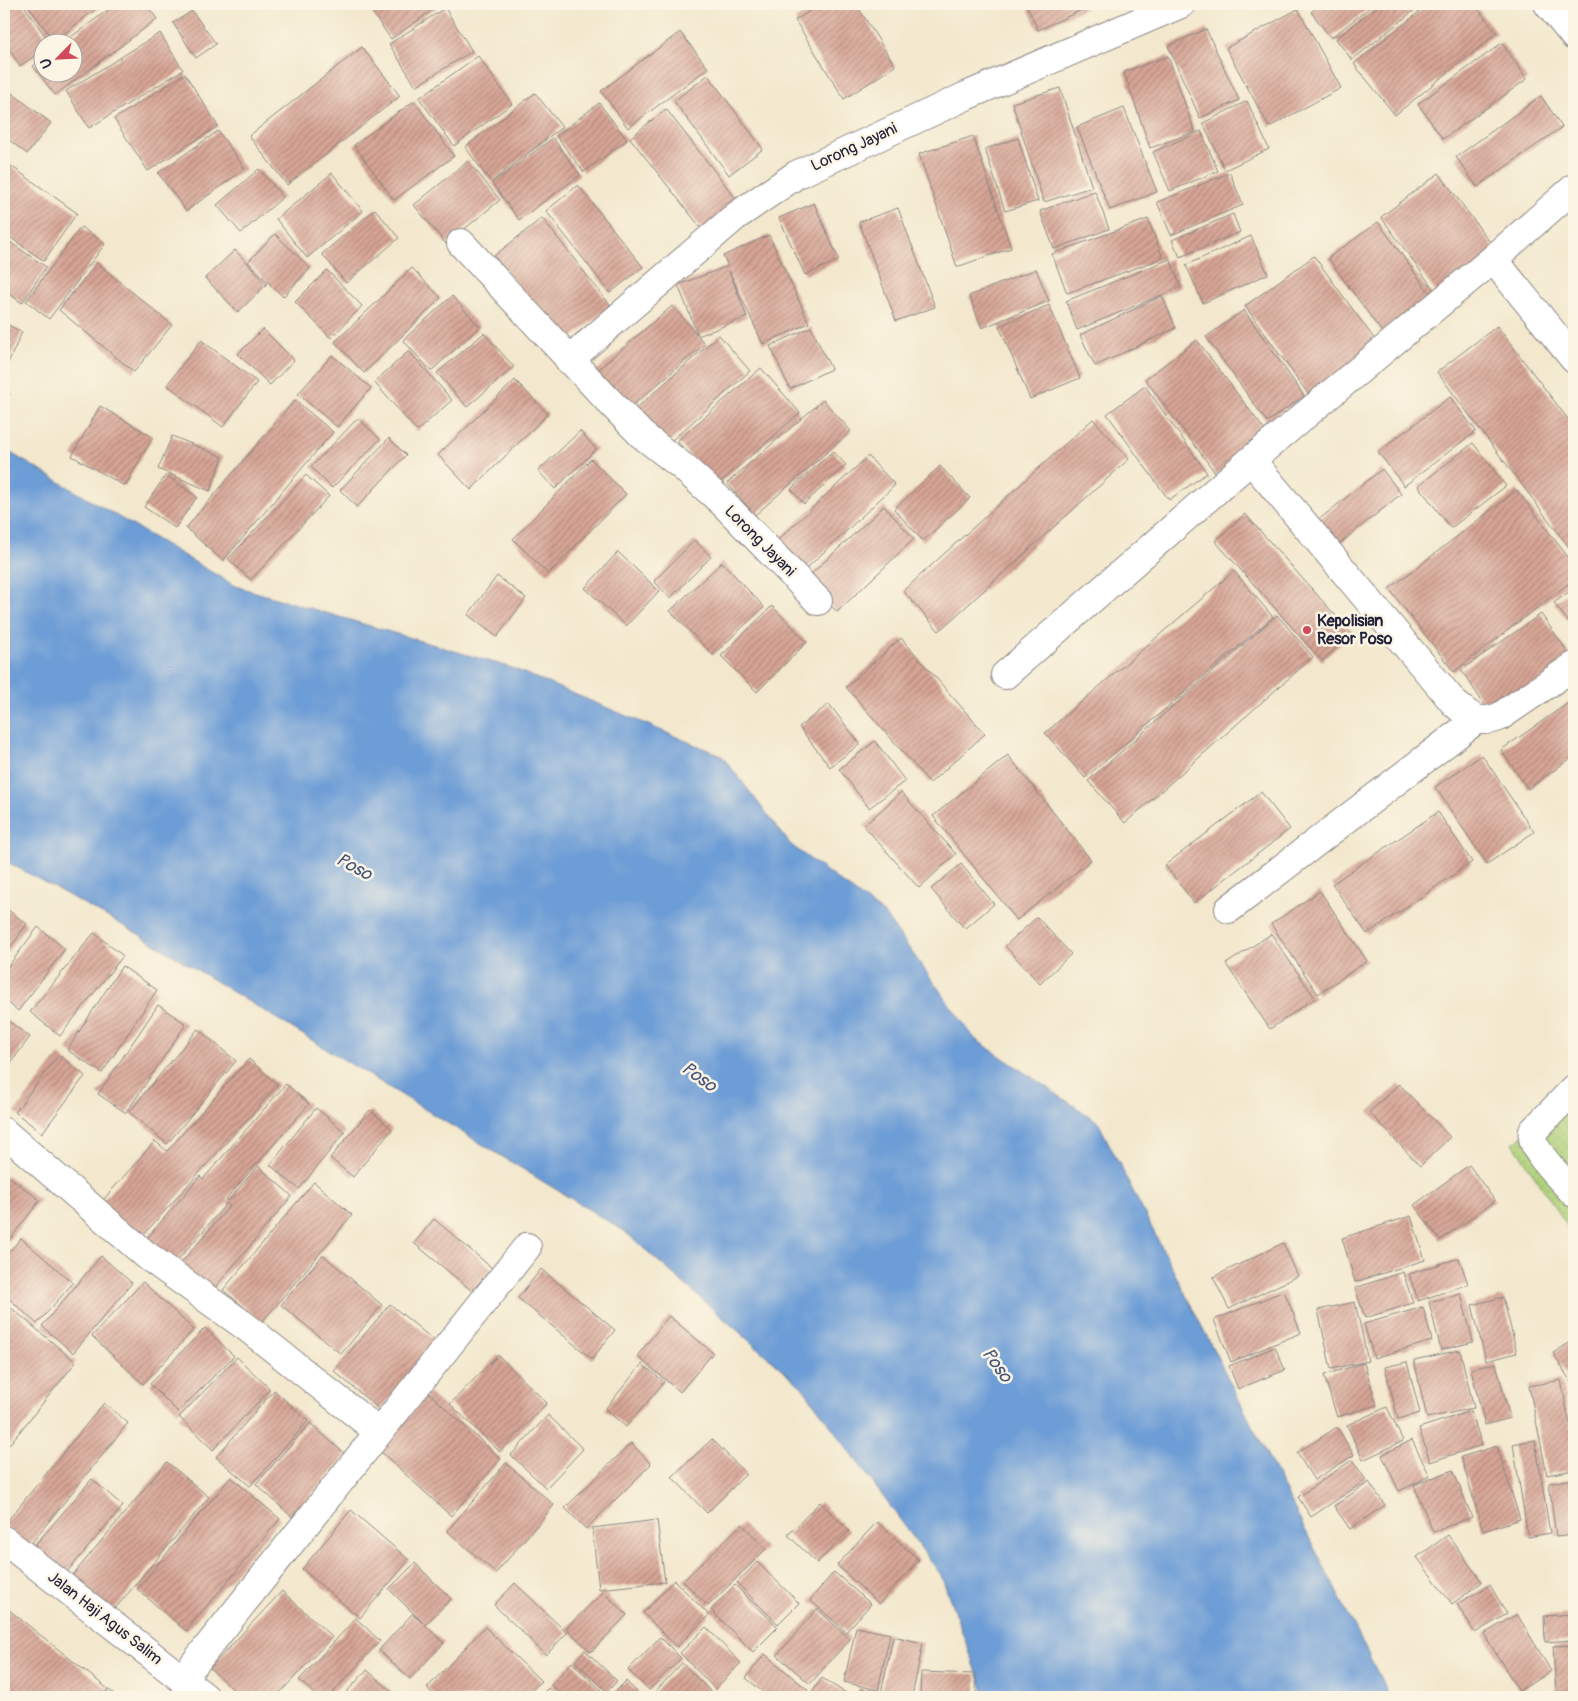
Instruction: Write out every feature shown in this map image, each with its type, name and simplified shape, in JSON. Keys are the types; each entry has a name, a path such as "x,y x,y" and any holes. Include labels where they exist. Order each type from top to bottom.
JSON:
{"main road":[{"name":"Lorong Jayani","path":"569,360 736,216 796,175 966,96 1181,4"},
{"path":"1548,4 1574,36"},
{"path":"1005,675 1251,460 1493,259 1574,188"},
{"name":"Lorong Jayani","path":"461,243 569,360 642,435 682,466 729,510 818,601"},
{"path":"1493,259 1574,359"},
{"path":"1251,460 1455,704 1476,720 1488,721 1499,717 1574,666"},
{"path":"1228,909 1476,720"},
{"path":"1574,1089 1533,1131 1531,1137 1541,1156 1574,1193"},
{"path":"4,1132 146,1255 245,1326 379,1432"},
{"path":"182,1679 527,1247"},
{"name":"Jalan Haji Agus Salim","path":"4,1540 205,1697"}],"green space":[{"path":"1574,1099 1574,1236 1513,1143"}],"water":[{"name":"Poso","path":"4,449 235,586 512,668 722,756 791,845 884,914 975,1039 1098,1122 1390,1697 986,1697 941,1575 802,1387 624,1231 135,932 4,860"}],"building":[{"path":"8,4 23,4 42,32 32,32 32,58 20,66 4,41 4,7"},
{"path":"27,4 103,4 66,32 47,32"},
{"path":"116,4 146,4 157,19 82,75 82,32 78,32"},
{"path":"366,4 441,4 391,39"},
{"path":"821,4 856,4 895,66 844,99 795,20"},
{"path":"1026,4 1084,4 1086,8 1038,30"},
{"path":"1321,4 1374,4 1331,38 1311,12"},
{"path":"1380,4 1422,4 1352,60 1336,39"},
{"path":"1429,4 1474,4 1497,33 1395,115 1354,64"},
{"path":"445,8 472,51 416,86 389,44"},
{"path":"1298,9 1341,88 1269,127 1226,48"},
{"path":"192,11 216,44 196,58 173,23"},
{"path":"1206,29 1239,100 1200,118 1168,46"},
{"path":"680,32 708,68 628,128 601,91"},
{"path":"160,33 183,70 89,128 66,91"},
{"path":"1502,43 1527,79 1443,139 1418,104"},
{"path":"362,47 400,96 287,185 249,136"},
{"path":"478,56 512,104 454,146 419,98"},
{"path":"1168,56 1195,132 1150,148 1124,72"},
{"path":"185,74 218,126 148,171 114,119"},
{"path":"708,75 763,149 729,175 674,101"},
{"path":"45,82 72,82 55,95"},
{"path":"4,87 51,123 27,154 4,136"},
{"path":"1060,88 1092,187 1044,202 1012,103"},
{"path":"535,93 562,127 491,182 465,147"},
{"path":"1541,96 1562,127 1477,187 1456,157"},
{"path":"414,101 454,156 394,200 354,145"},
{"path":"1247,101 1269,149 1225,170 1203,123"},
{"path":"599,103 627,140 584,172 556,136"},
{"path":"1124,108 1157,192 1110,210 1077,127"},
{"path":"666,109 741,205 705,233 630,138"},
{"path":"218,131 245,169 186,211 158,173"},
{"path":"1201,131 1218,171 1170,191 1153,152"},
{"path":"973,136 1011,248 957,267 919,154"},
{"path":"553,138 580,175 519,220 492,183"},
{"path":"1018,138 1038,201 1005,211 985,149"},
{"path":"4,161 77,213 44,261 4,233"},
{"path":"468,161 500,200 446,244 414,205"},
{"path":"259,169 283,197 241,233 217,205"},
{"path":"332,173 363,211 307,258 276,219"},
{"path":"1230,173 1243,205 1171,235 1157,202"},
{"path":"1439,173 1497,252 1438,295 1381,217"},
{"path":"578,185 643,267 610,293 546,211"},
{"path":"1095,191 1109,229 1054,249 1040,211"},
{"path":"814,203 839,260 805,275 779,218"},
{"path":"898,208 935,307 896,321 859,222"},
{"path":"375,209 399,238 346,283 322,254"},
{"path":"1233,214 1240,232 1180,257 1172,240"},
{"path":"542,218 611,306 564,344 494,256"},
{"path":"1148,219 1163,258 1067,293 1052,254"},
{"path":"1378,222 1434,299 1384,335 1328,258"},
{"path":"81,227 105,244 49,319 26,301"},
{"path":"275,234 310,268 283,297 248,262"},
{"path":"769,235 809,323 763,344 729,271 747,317 698,336 705,344 626,411 594,373 672,306 698,335 678,285 728,266 723,256"},
{"path":"1251,236 1268,274 1203,303 1186,265"},
{"path":"4,238 46,267 22,303 4,290"},
{"path":"235,250 267,284 238,312 205,278"},
{"path":"1314,256 1381,348 1311,398 1245,306"},
{"path":"1170,259 1181,287 1077,330 1066,301"},
{"path":"97,263 172,325 134,372 59,310"},
{"path":"412,268 441,298 364,373 335,342"},
{"path":"1036,269 1049,301 982,328 969,296"},
{"path":"327,270 362,306 331,338 295,302"},
{"path":"452,296 480,327 431,371 403,340"},
{"path":"1162,296 1176,328 1095,366 1080,335"},
{"path":"1049,305 1080,378 1030,399 999,326"},
{"path":"1244,310 1304,396 1267,422 1206,337"},
{"path":"4,323 22,332 4,372"},
{"path":"1497,326 1574,427 1574,554 1437,372"},
{"path":"811,327 831,369 790,389 770,346"},
{"path":"263,329 294,360 270,385 238,354"},
{"path":"484,333 514,367 467,407 437,373"},
{"path":"719,335 750,371 662,449 631,413"},
{"path":"201,340 257,382 223,427 167,385"},
{"path":"1197,340 1269,436 1217,475 1145,379"},
{"path":"409,351 452,400 417,431 374,382"},
{"path":"332,355 371,388 337,427 298,394"},
{"path":"761,368 800,413 716,486 677,441"},
{"path":"515,380 548,414 471,490 438,455"},
{"path":"1145,386 1207,473 1169,500 1107,414"},
{"path":"4,391 10,394 4,405"},
{"path":"1450,397 1476,431 1404,486 1378,452"},
{"path":"295,400 333,432 223,561 186,528"},
{"path":"823,400 851,431 755,515 727,483"},
{"path":"100,406 153,437 125,486 72,456"},
{"path":"358,418 380,439 332,488 311,467"},
{"path":"1093,419 1129,459 939,631 903,591"},
{"path":"580,431 596,449 555,489 538,471"},
{"path":"172,436 223,457 210,491 158,469"},
{"path":"389,438 406,455 357,507 340,490"},
{"path":"1473,443 1506,486 1451,528 1418,486"},
{"path":"833,451 846,465 804,504 791,489"},
{"path":"868,456 895,485 806,569 778,540"},
{"path":"591,459 626,494 548,574 513,539"},
{"path":"940,466 970,498 923,541 894,509"},
{"path":"1382,469 1401,494 1332,550 1312,525"},
{"path":"166,475 197,497 175,528 144,507"},
{"path":"306,475 329,496 251,580 228,559"},
{"path":"1517,490 1574,565 1574,579 1454,672 1389,589"},
{"path":"884,506 914,539 837,612 806,579"},
{"path":"1245,514 1352,634 1322,661 1215,541"},
{"path":"695,540 711,557 670,598 654,581"},
{"path":"618,552 659,591 626,626 585,588"},
{"path":"722,562 764,607 713,655 670,611"},
{"path":"1234,571 1273,617 1085,778 1045,733"},
{"path":"497,576 526,598 497,637 468,615"},
{"path":"1574,588 1574,629 1554,603"},
{"path":"772,606 807,642 757,692 721,656"},
{"path":"1541,614 1572,658 1491,714 1461,670"},
{"path":"1277,615 1313,657 1125,823 1088,781"},
{"path":"901,638 985,734 930,783 846,687"},
{"path":"1568,703 1574,711 1574,756 1528,789 1501,750"},
{"path":"829,704 860,744 830,767 799,727"},
{"path":"875,741 905,781 869,808 839,769"},
{"path":"1008,755 1091,860 1017,920 933,816"},
{"path":"1482,755 1534,832 1487,864 1435,787"},
{"path":"901,792 956,854 919,888 864,826"},
{"path":"1261,792 1290,829 1194,903 1165,865"},
{"path":"1438,812 1472,862 1367,934 1332,884"},
{"path":"961,864 994,904 965,929 931,889"},
{"path":"1320,891 1367,961 1318,994 1271,924"},
{"path":"4,907 27,924 4,957"},
{"path":"1037,917 1071,954 1040,984 1005,946"},
{"path":"38,927 65,949 18,1011 4,999 4,972"},
{"path":"94,933 123,956 60,1036 30,1012"},
{"path":"1271,934 1315,998 1270,1029 1226,964"},
{"path":"122,966 157,990 102,1073 67,1050"},
{"path":"158,1005 186,1024 126,1113 98,1094"},
{"path":"4,1018 30,1037 4,1072"},
{"path":"198,1029 236,1061 167,1144 129,1112"},
{"path":"59,1055 85,1076 42,1133 15,1112"},
{"path":"249,1059 278,1085 136,1243 96,1208 155,1141 167,1151"},
{"path":"286,1084 309,1104 226,1199 228,1201 258,1166 292,1196 206,1298 174,1271 230,1206 227,1203 171,1268 143,1243 200,1176 203,1179"},
{"path":"1399,1084 1450,1137 1420,1166 1369,1112"},
{"path":"316,1108 345,1132 299,1189 270,1165"},
{"path":"370,1110 392,1129 353,1177 330,1158"},
{"path":"1469,1165 1495,1201 1440,1240 1414,1205"},
{"path":"7,1175 40,1200 4,1247 4,1180"},
{"path":"314,1182 352,1215 262,1322 223,1290"},
{"path":"1411,1216 1425,1260 1355,1282 1342,1238"},
{"path":"434,1219 492,1268 472,1291 414,1243"},
{"path":"21,1238 73,1283 37,1324 4,1294 4,1258"},
{"path":"1283,1243 1298,1276 1229,1309 1213,1277"},
{"path":"323,1255 382,1305 341,1354 281,1305"},
{"path":"101,1256 132,1283 73,1353 42,1326"},
{"path":"1459,1258 1468,1284 1418,1301 1409,1274"},
{"path":"541,1269 615,1330 592,1359 518,1298"},
{"path":"1403,1272 1413,1303 1365,1318 1355,1288"},
{"path":"143,1282 194,1330 143,1384 92,1336"},
{"path":"1284,1291 1301,1333 1231,1362 1214,1320"},
{"path":"1461,1294 1473,1342 1441,1350 1429,1302"},
{"path":"1503,1297 1517,1353 1486,1361 1472,1305"},
{"path":"4,1302 76,1362 4,1451"},
{"path":"1355,1302 1368,1361 1331,1369 1318,1310"},
{"path":"390,1304 436,1342 380,1410 334,1371"},
{"path":"1423,1307 1432,1341 1374,1358 1364,1324"},
{"path":"669,1316 713,1353 680,1392 637,1356"},
{"path":"205,1328 234,1356 178,1412 150,1384"},
{"path":"1574,1340 1574,1387 1553,1353"},
{"path":"1275,1347 1285,1370 1238,1389 1229,1366"},
{"path":"1460,1350 1474,1408 1427,1418 1414,1360"},
{"path":"498,1355 547,1403 500,1452 450,1404"},
{"path":"237,1357 270,1389 213,1450 179,1417"},
{"path":"1407,1362 1420,1413 1398,1419 1385,1367"},
{"path":"1364,1363 1377,1405 1337,1417 1324,1375"},
{"path":"1496,1363 1510,1418 1485,1425 1471,1369"},
{"path":"642,1364 664,1382 626,1427 605,1409"},
{"path":"1561,1380 1574,1444 1574,1470 1547,1475 1529,1386"},
{"path":"274,1390 308,1421 250,1486 216,1457"},
{"path":"429,1393 501,1459 451,1516 379,1450"},
{"path":"104,1403 128,1423 29,1546 4,1525"},
{"path":"1387,1407 1403,1441 1363,1460 1347,1425"},
{"path":"1471,1411 1482,1445 1430,1462 1419,1428"},
{"path":"548,1415 583,1449 546,1488 511,1455"},
{"path":"310,1423 346,1455 292,1517 256,1484"},
{"path":"1337,1427 1354,1455 1314,1480 1297,1453"},
{"path":"712,1439 746,1474 707,1513 672,1477"},
{"path":"1412,1440 1430,1476 1399,1491 1382,1455"},
{"path":"1535,1440 1550,1533 1528,1537 1513,1444"},
{"path":"631,1443 651,1464 586,1529 565,1508"},
{"path":"1497,1446 1520,1519 1483,1531 1461,1457"},
{"path":"1352,1460 1366,1480 1311,1517 1298,1497"},
{"path":"167,1462 209,1497 108,1617 67,1582"},
{"path":"506,1463 554,1505 496,1573 447,1531"},
{"path":"1453,1470 1472,1517 1433,1532 1414,1485"},
{"path":"231,1477 280,1519 186,1631 137,1589"},
{"path":"92,1479 123,1506 61,1579 29,1552"},
{"path":"1574,1479 1574,1535 1556,1537 1549,1483"},
{"path":"1369,1482 1385,1505 1350,1529 1334,1506"},
{"path":"820,1502 849,1531 817,1563 788,1535"},
{"path":"351,1510 409,1560 360,1618 302,1569"},
{"path":"657,1520 665,1582 599,1589 592,1528"},
{"path":"877,1522 919,1560 879,1604 837,1565"},
{"path":"742,1524 766,1549 708,1606 683,1581"},
{"path":"1448,1535 1482,1582 1452,1604 1417,1557"},
{"path":"1571,1554 1574,1554 1574,1586 1573,1586"},
{"path":"757,1562 799,1603 778,1624 737,1583"},
{"path":"415,1563 451,1599 425,1625 444,1643 410,1679 379,1650 412,1614 423,1623 389,1589"},
{"path":"834,1572 871,1604 846,1632 810,1600"},
{"path":"674,1580 709,1615 677,1647 643,1613"},
{"path":"515,1583 567,1633 546,1655 494,1605"},
{"path":"735,1585 778,1627 753,1652 711,1610"},
{"path":"1490,1585 1507,1614 1475,1633 1457,1604"},
{"path":"282,1591 332,1637 276,1697 241,1697 210,1668"},
{"path":"603,1592 627,1615 591,1652 566,1628"},
{"path":"4,1606 108,1689 100,1697 4,1697"},
{"path":"817,1609 850,1639 810,1684 777,1655"},
{"path":"1517,1614 1551,1671 1519,1691 1484,1634"},
{"path":"1574,1614 1574,1640 1545,1642 1544,1616"},
{"path":"356,1618 380,1641 329,1697 318,1697 299,1680"},
{"path":"485,1627 541,1681 526,1697 436,1697 427,1688"},
{"path":"706,1627 741,1663 715,1689 680,1653"},
{"path":"856,1627 890,1634 878,1690 844,1682"},
{"path":"893,1636 923,1643 912,1697 881,1694"},
{"path":"660,1637 681,1658 649,1690 628,1670"},
{"path":"1574,1645 1574,1691 1556,1692 1553,1646"},
{"path":"585,1650 617,1681 607,1692 575,1661"},
{"path":"765,1654 808,1690 802,1697 769,1697 746,1678"},
{"path":"572,1662 605,1694 602,1697 564,1697 551,1685"},
{"path":"682,1663 712,1693 708,1697 652,1697 651,1696"},
{"path":"367,1670 398,1697 342,1697"},
{"path":"921,1672 976,1674 976,1697 920,1697"},
{"path":"822,1678 852,1697 809,1697"},
{"path":"626,1681 642,1697 610,1697"},
{"path":"548,1688 558,1697 540,1697"},
{"path":"860,1688 884,1697 856,1697"},
{"path":"109,1690 118,1697 103,1697"}],"place":[{"name":"Kepolisian Resor Poso","path":"1307,630"}]}
